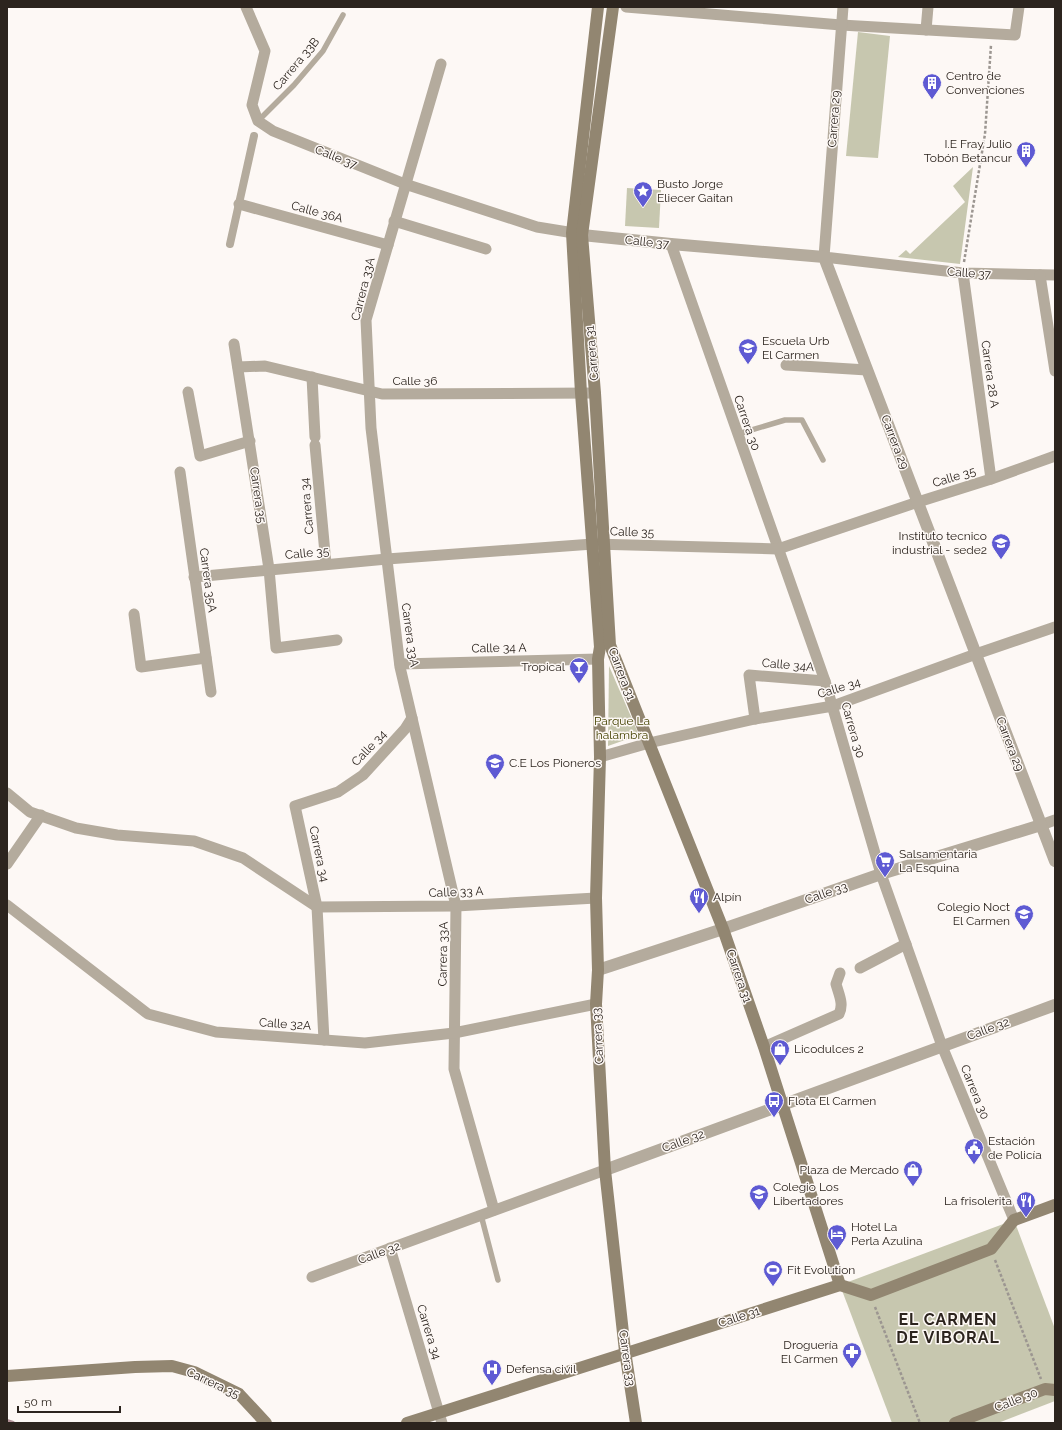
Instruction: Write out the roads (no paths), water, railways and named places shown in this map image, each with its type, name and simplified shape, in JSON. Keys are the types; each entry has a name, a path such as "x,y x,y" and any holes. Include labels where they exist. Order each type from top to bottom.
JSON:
{"main road":[{"name":"Carrera 31","path":"598,7 577,234 581,393 610,645 723,929 764,1047 840,1285"},
{"name":"Carrera 31","path":"600,647 595,393 577,234 613,7"},
{"name":"Carrera 33","path":"600,647 598,659 600,758 596,898 598,970 596,1004 605,1170 626,1354 636,1423"},
{"path":"840,1285 871,1295 991,1250 1014,1220 1055,1205"},
{"name":"Calle 31","path":"407,1423 440,1418 626,1354 840,1285"},
{"name":"Carrera 35","path":"9,1373 23,1376 135,1367 172,1366 194,1372 239,1394 266,1423"},
{"name":"Calle 30","path":"955,1423 1050,1389"}],"street":[{"path":"246,7 265,51 252,105 258,121"},
{"path":"626,7 841,25 992,35 1015,35 1019,7"},
{"name":"Carrera 29","path":"843,7 824,257 1055,861"},
{"path":"926,30 928,7"},
{"name":"Carrera 33A","path":"441,64 366,320 369,391 371,428 400,664 456,906 454,1069 494,1210"},
{"name":"Calle 37","path":"258,121 273,131 405,184 537,227 577,234 671,244 824,257 963,273 1055,275"},
{"path":"230,244 254,136"},
{"name":"Calle 36A","path":"239,204 388,245"},
{"path":"394,221 486,248"},
{"name":"Carrera 30","path":"671,244 825,681 881,874 942,1046 1014,1220"},
{"name":"Carrera 28 A","path":"963,273 991,479"},
{"path":"1040,275 1055,371"},
{"name":"Carrera 35","path":"234,344 269,569 276,648 337,640"},
{"path":"786,365 867,370"},
{"name":"Calle 36","path":"238,367 265,366 382,394 595,393"},
{"name":"Carrera 34","path":"312,377 314,441 326,564"},
{"path":"188,392 200,456 250,441"},
{"name":"Calle 35","path":"194,576 387,559 598,544 778,549 991,479 1055,456"},
{"name":"Carrera 35A","path":"180,472 211,692"},
{"path":"134,614 141,666 206,658"},
{"name":"Calle 34","path":"600,758 649,743 755,719 832,706 1055,627"},
{"name":"Calle 34 A","path":"400,664 598,659"},
{"name":"Calle 34A","path":"755,719 749,675 825,681"},
{"name":"Calle 34","path":"295,806 338,792 363,775 405,729 412,718"},
{"path":"7,793 30,812 76,828 117,835 194,841 243,858 317,908"},
{"name":"Carrera 34","path":"295,806 317,908 324,1040"},
{"path":"7,864 41,816"},
{"name":"Calle 33","path":"598,970 723,929 881,874 1055,820"},
{"name":"Calle 33 A","path":"317,908 456,906 596,898"},
{"name":"Calle 32A","path":"7,905 148,1014 216,1032 365,1043 454,1033 596,1004"},
{"path":"860,968 906,944"},
{"path":"764,1047 839,1014 842,1008 842,1003 836,984 840,973"},
{"name":"Calle 32","path":"312,1277 1055,1005"},
{"name":"Carrera 34","path":"390,1248 440,1418"}],"lane":[{"name":"Carrera 33B","path":"258,121 294,85 323,51 343,15"},
{"path":"737,434 785,420 802,420 823,460"},
{"path":"481,1215 498,1280"}],"waterway":[{"path":"7,1421 13,1423"}],"place":[{"name":"Centro de Convenciones","path":"932,100"},
{"name":"I.E Fray Julio Tobón Betancur","path":"1026,168"},
{"name":"Busto Jorge Eliecer Gaitan","path":"643,208"},
{"name":"Escuela Urb El Carmen","path":"748,365"},
{"name":"Instituto tecnico industrial - sede2","path":"1001,560"},
{"name":"Tropical","path":"579,684"},
{"name":"C.E Los Pioneros","path":"495,780"},
{"name":"Salsamentaria La Esquina","path":"885,878"},
{"name":"Alpín","path":"699,914"},
{"name":"Colegio Noct El Carmen","path":"1024,931"},
{"name":"Licodulces 2","path":"780,1066"},
{"name":"Flota El Carmen","path":"774,1118"},
{"name":"Estación de Policía","path":"974,1165"},
{"name":"Plaza de Mercado","path":"913,1187"},
{"name":"Colegio Los Libertadores","path":"759,1211"},
{"name":"La frisolerita","path":"1026,1218"},
{"name":"Hotel La Perla Azulina","path":"837,1251"},
{"name":"Fit Evolution","path":"773,1287"},
{"name":"Droguería El Carmen","path":"852,1369"},
{"name":"Defensa civil","path":"492,1386"}],"district":[{"name":"EL CARMEN DE VIBORAL","path":"948,1328"}],"park label":[{"name":"Parque La halambra","path":"622,728"}]}
